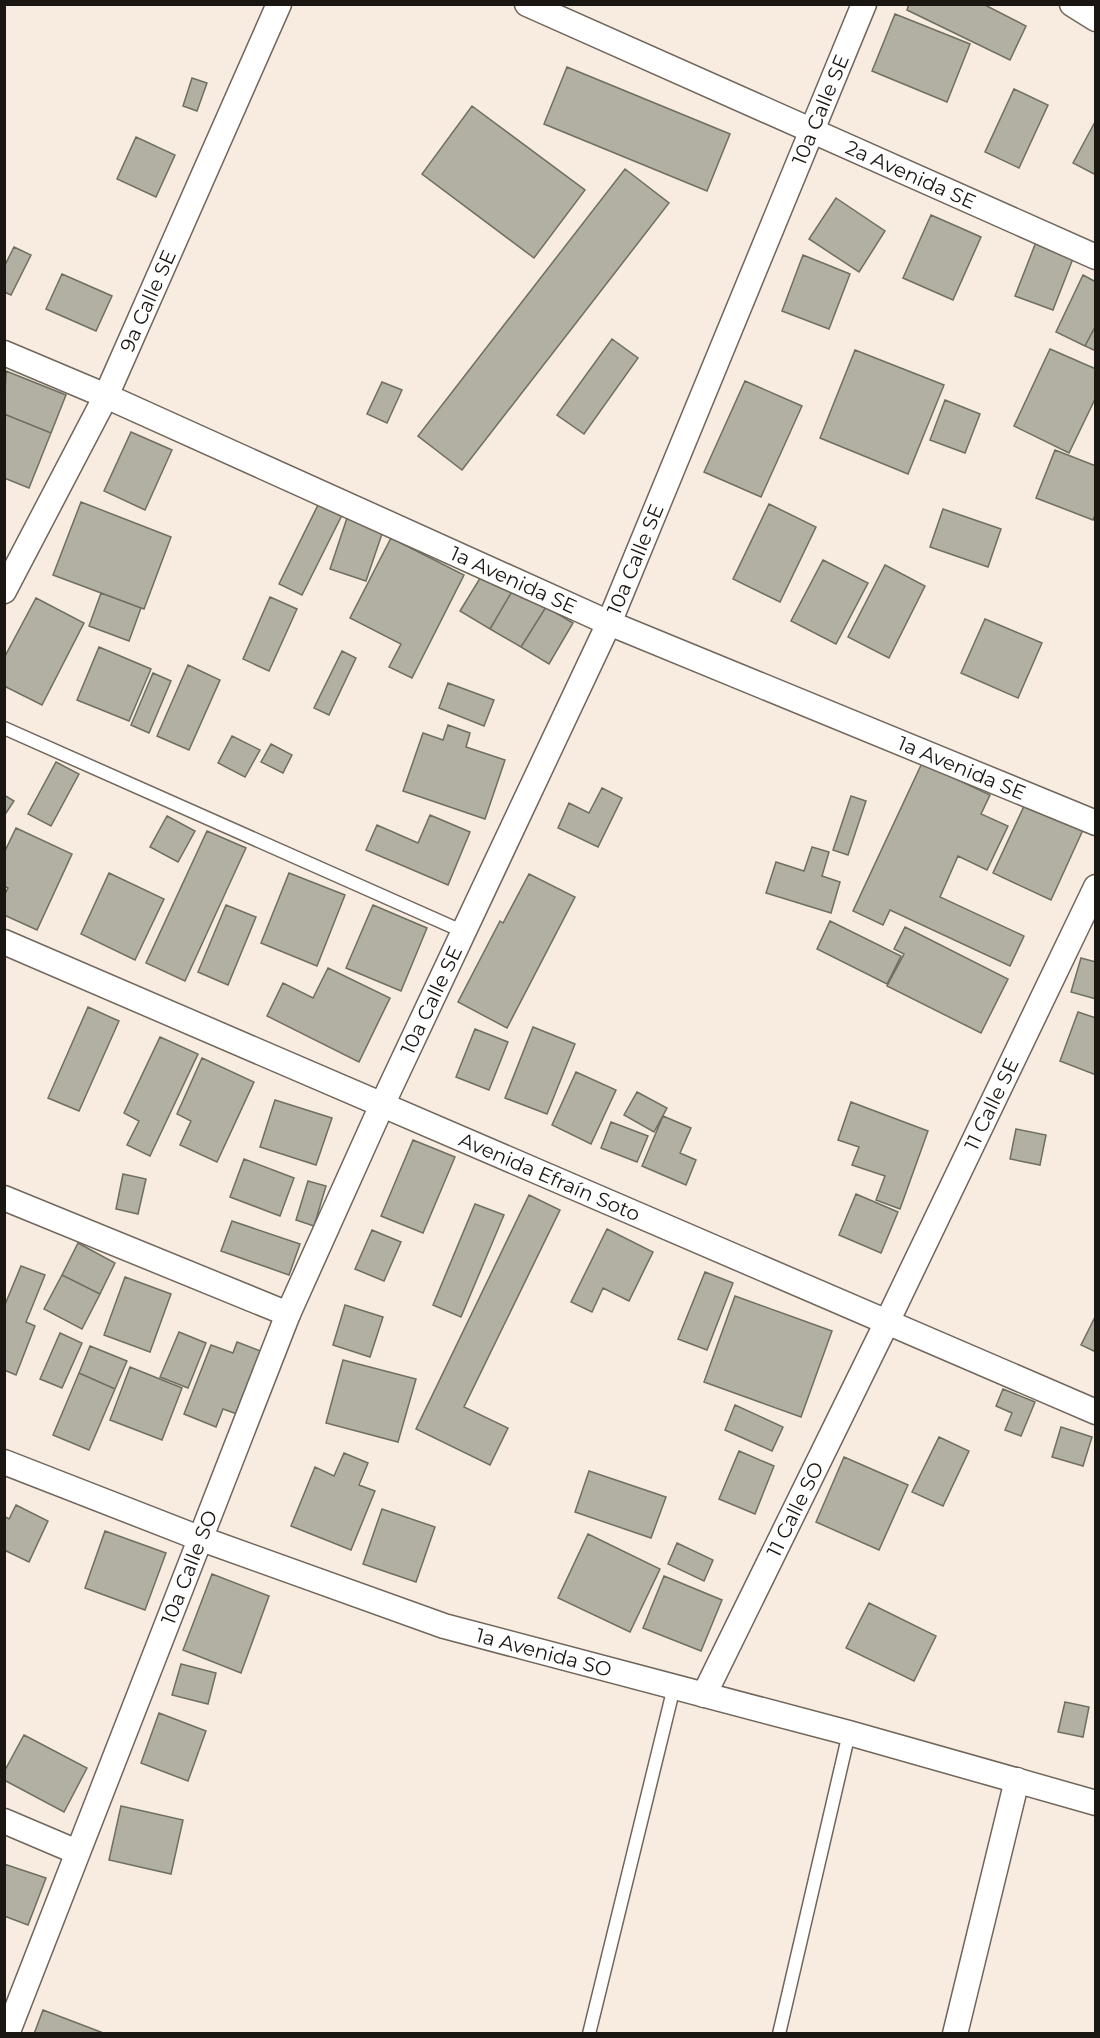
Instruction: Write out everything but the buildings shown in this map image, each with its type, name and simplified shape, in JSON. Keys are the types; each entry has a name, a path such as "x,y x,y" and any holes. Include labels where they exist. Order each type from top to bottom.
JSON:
{"street":[{"name":"9a Calle SE","path":"4,591 106,396 279,4"},
{"name":"2a Avenida SE","path":"527,4 1095,257"},
{"name":"10a Calle SE","path":"382,1105 609,623 864,4"},
{"path":"1072,4 1095,19"},
{"name":"1a Avenida SE","path":"4,353 106,396 609,623 1095,822"},
{"name":"11 Calle SE","path":"887,1322 1095,887"},
{"name":"Avenida Efraín Soto","path":"4,942 1095,1412"},
{"name":"10a Calle SO","path":"7,2034 288,1314 382,1105"},
{"path":"4,1198 288,1314"},
{"name":"11 Calle SO","path":"704,1695 887,1322"},
{"name":"1a Avenida SO","path":"5,1462 199,1538 444,1626 849,1733 1095,1803"},
{"path":"954,2034 1017,1780"},
{"path":"4,1821 77,1852"}],"lane":[{"path":"4,728 464,932"},
{"path":"590,2034 674,1687"},
{"path":"779,2034 849,1733"}]}
